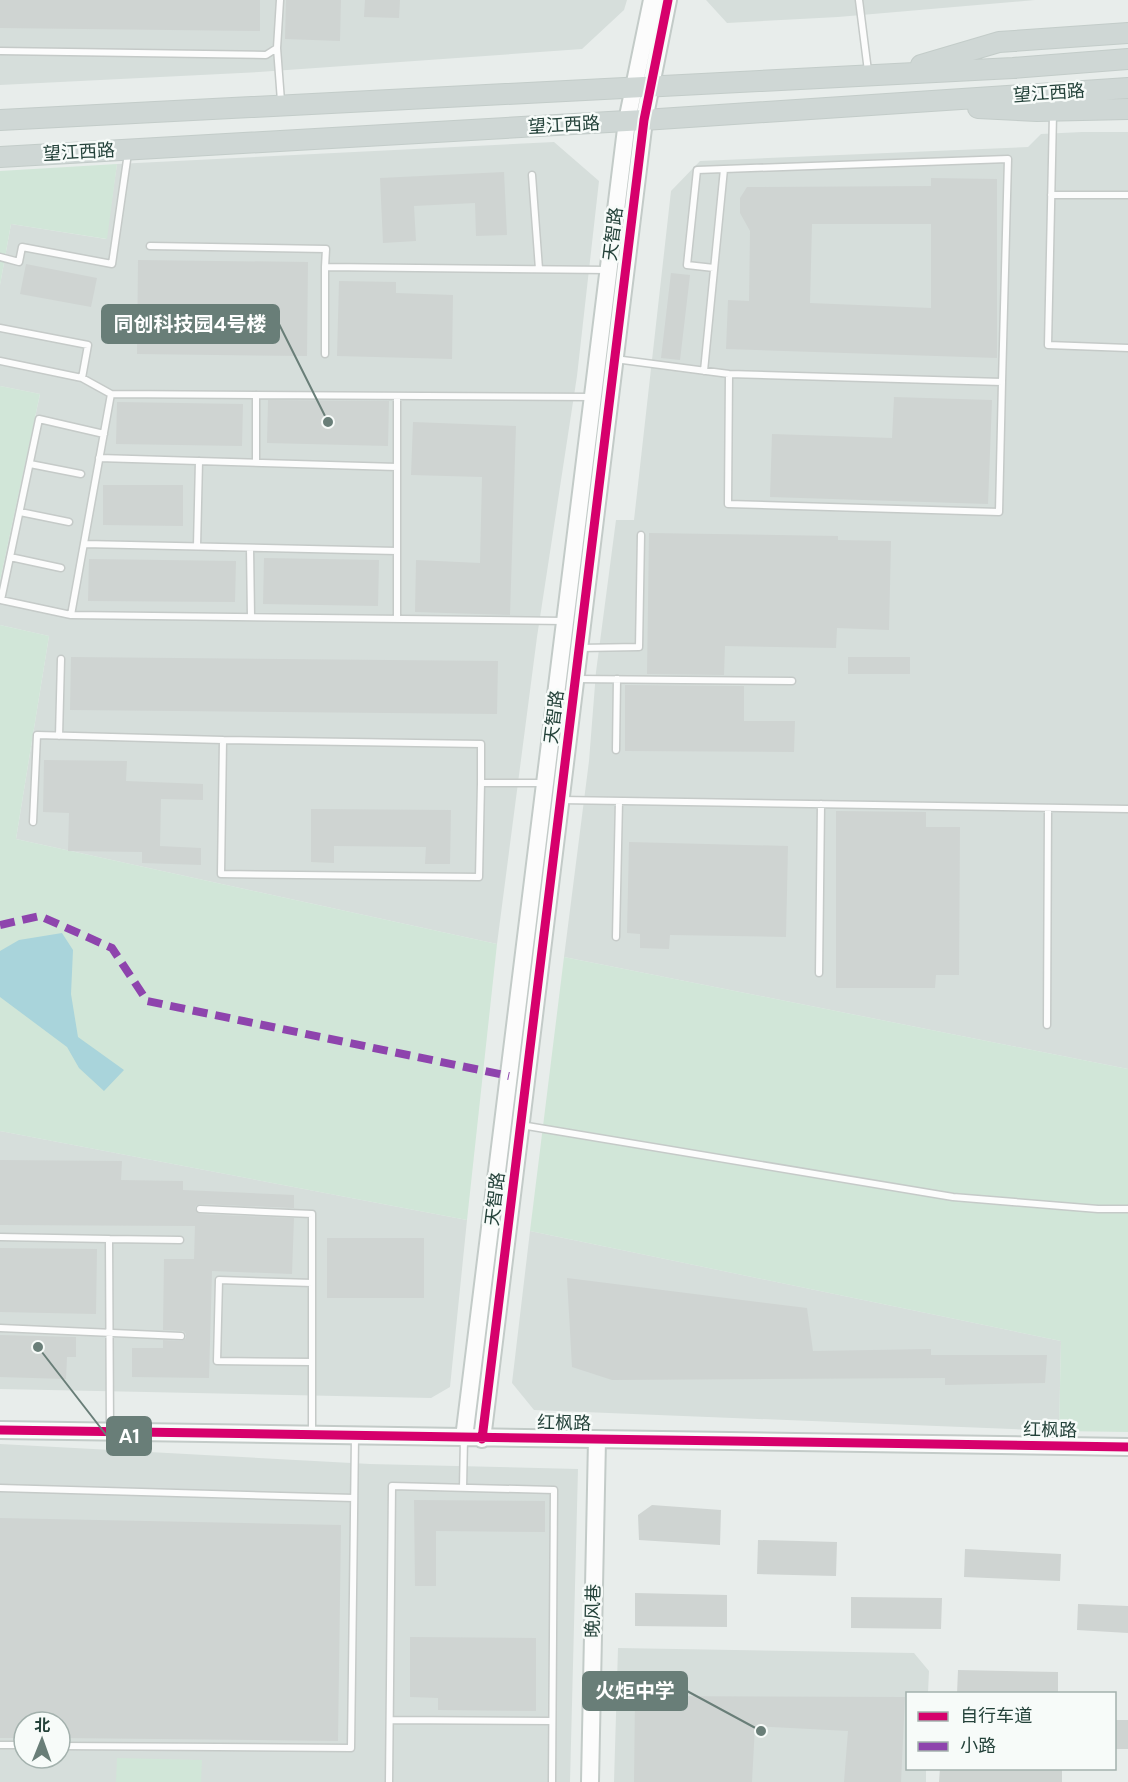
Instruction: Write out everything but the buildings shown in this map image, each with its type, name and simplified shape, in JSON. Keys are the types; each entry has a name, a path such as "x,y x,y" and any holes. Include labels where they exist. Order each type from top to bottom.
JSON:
{"main road":[{"path":"891,74 999,42 1128,33"},
{"name":"望江西路","path":"0,120 1013,68 1128,60"},
{"name":"望江西路","path":"0,157 636,121 1128,88"},
{"path":"897,104 1054,110 1128,109"}],"street":[{"name":"天智路","path":"643,86 652,0"},
{"name":"天智路","path":"464,1438 609,270 643,86 668,0"},
{"name":"天智路","path":"482,1439 615,359 636,121"},
{"name":"红枫路","path":"0,1430 1128,1447"},
{"name":"晚风巷","path":"590,1782 597,1440"}],"lane":[{"path":"280,0 277,48 281,105"},
{"path":"859,0 868,75"},
{"path":"0,51 266,55 277,48"},
{"path":"1054,110 1048,345 1128,348"},
{"path":"0,257 19,262 22,247 112,264 129,149"},
{"path":"714,268 687,265 698,170 1008,159 999,512 728,504 729,374"},
{"path":"704,371 724,169"},
{"path":"532,175 538,269"},
{"path":"1052,195 1128,195"},
{"path":"150,246 326,249 325,354"},
{"path":"326,267 609,270"},
{"path":"0,328 88,345 82,378"},
{"path":"615,359 729,374 1002,382"},
{"path":"0,361 82,378 111,394 593,397"},
{"path":"71,615 111,394"},
{"path":"256,395 256,463"},
{"path":"396,618 397,396"},
{"path":"104,434 39,419 1,600 71,615 565,621"},
{"path":"99,458 397,467"},
{"path":"197,546 199,461"},
{"path":"30,464 81,474"},
{"path":"20,512 69,522"},
{"path":"579,648 639,647 641,535"},
{"path":"84,544 397,551"},
{"path":"250,548 251,617"},
{"path":"10,557 61,568"},
{"path":"59,736 61,659"},
{"path":"575,679 792,681"},
{"path":"616,750 617,679"},
{"path":"33,822 37,735 481,744 479,877 221,874 223,740"},
{"path":"481,783 545,783"},
{"path":"561,800 1128,809"},
{"path":"616,937 619,801"},
{"path":"819,973 821,804"},
{"path":"1047,1025 1048,808"},
{"path":"520,1125 954,1197 1098,1209 1128,1209"},
{"path":"200,1209 312,1214 312,1436"},
{"path":"0,1237 180,1240"},
{"path":"109,1239 110,1432"},
{"path":"312,1283 219,1280 218,1361 312,1362"},
{"path":"0,1328 181,1336"},
{"path":"72,1746 351,1748 355,1437"},
{"path":"463,1488 464,1438"},
{"path":"389,1782 392,1486 554,1490 552,1782"},
{"path":"0,1488 354,1498"},
{"path":"390,1720 552,1721"}],"shaded area":[{"path":"0,0 627,0 624,10 582,49 259,72 0,85"},
{"path":"706,0 1035,0 838,17 727,23"},
{"path":"1128,132 1128,1069 564,957 589,761 596,672 616,520 634,520 671,191 700,161 1028,147 1041,134"},
{"path":"554,142 599,181 577,376 537,637 497,944 16,839 49,636 0,625 0,581 40,394 0,386 0,285 11,224 106,239 117,164"},
{"path":"0,1131 467,1220 450,1387 431,1398 0,1389"},
{"path":"530,1231 1061,1341 1059,1431 534,1410 512,1383"},
{"path":"0,1444 370,1464 578,1469 570,1782 0,1782"},
{"path":"618,1648 914,1653 929,1671 928,1692 906,1692 906,1770 926,1770 926,1782 614,1782"}],"green space":[{"path":"117,164 107,239 11,224 0,285 0,171"},
{"path":"0,386 40,394 0,581"},
{"path":"0,625 49,636 16,839 497,944 467,1220 0,1131"},
{"path":"564,957 1128,1069 1128,1432 1059,1431 1061,1341 530,1231"},
{"path":"117,1758 202,1760 201,1782 116,1782"}],"water":[{"path":"62,933 73,950 71,994 78,1037 124,1070 104,1091 79,1068 67,1047 0,997 0,951 19,940"}],"marked path":[{"path":"0,925 40,916 112,948 147,1001 509,1076"}],"cycle path":[{"path":"482,1439 644,120 668,0"},
{"path":"0,1430 1128,1447"}],"place":[{"name":"同创科技园4号楼","path":"328,422"},
{"name":"A1","path":"38,1347"},
{"name":"火炬中学","path":"761,1731"}]}
